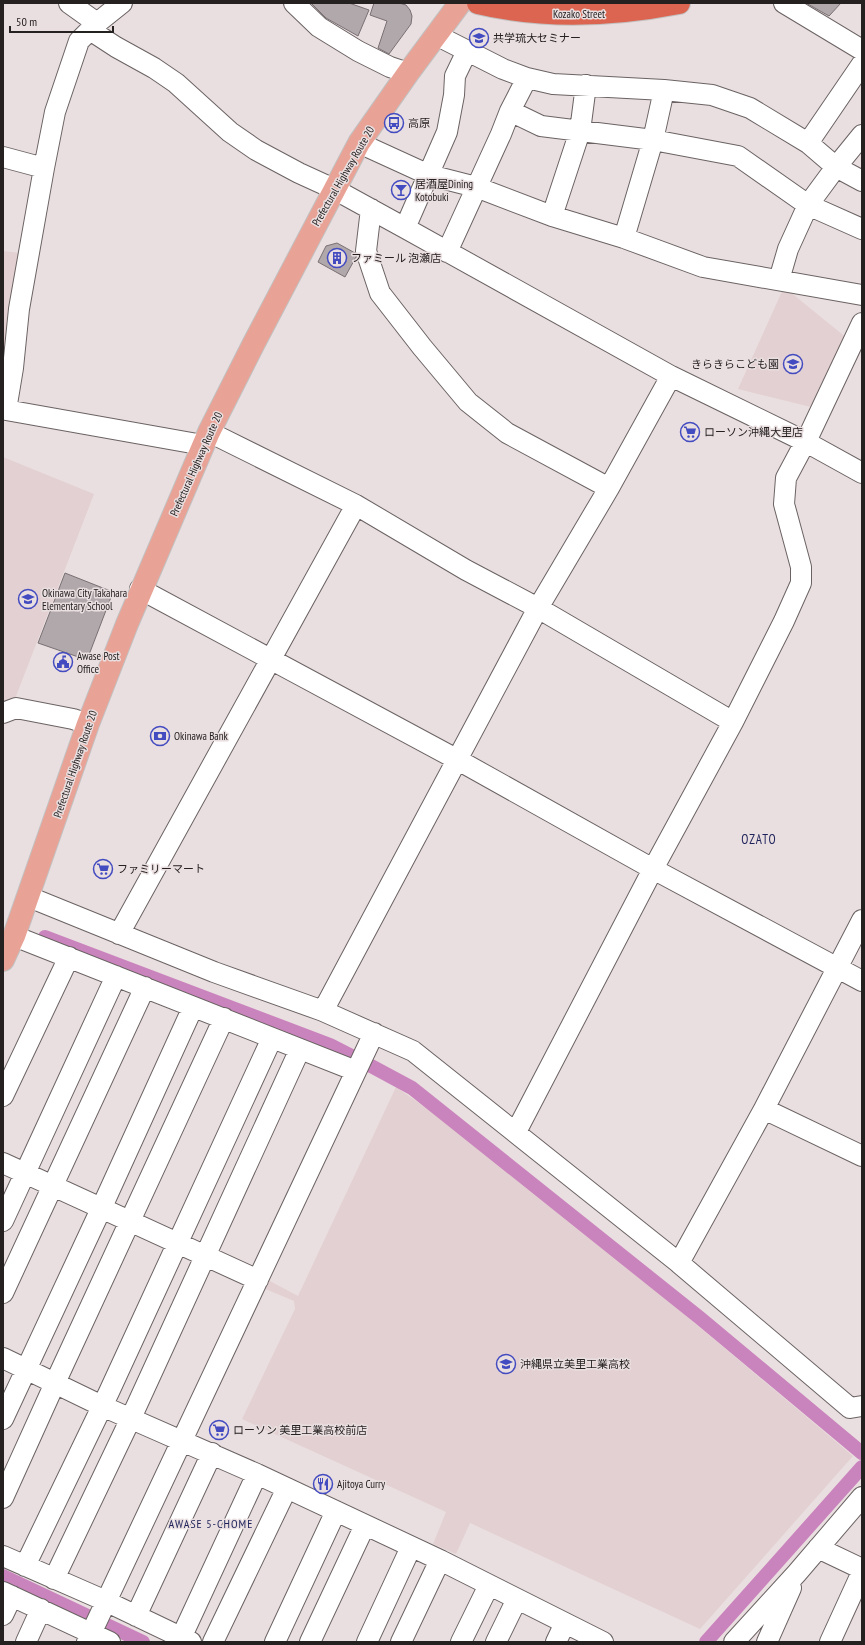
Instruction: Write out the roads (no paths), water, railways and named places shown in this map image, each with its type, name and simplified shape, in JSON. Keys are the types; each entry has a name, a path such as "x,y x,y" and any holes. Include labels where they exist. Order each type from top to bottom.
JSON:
{"highway":[{"name":"Kozako Street","path":"478,3 536,13 586,15 624,12 679,3"}],"main road":[{"name":"Prefectural Highway Route 20","path":"3,960 29,897 88,724 140,589 206,439 334,189 360,143 408,73 460,3"}],"street":[{"path":"69,3 116,47 154,68 176,83 230,132 256,150 371,209 670,376 806,442 862,473"},
{"path":"122,3 94,26 79,41 55,112 19,309 13,368 6,410 206,439 356,505 466,570 538,608 733,722"},
{"path":"294,3 325,31 358,51 390,67 408,73"},
{"path":"784,3 862,50"},
{"path":"436,35 503,69 527,78 553,84 664,90 712,95 750,108 808,143 836,167 862,181"},
{"path":"405,228 429,175 446,132 454,95 455,76 467,51"},
{"path":"808,143 862,64"},
{"path":"447,252 510,111 527,78"},
{"path":"552,216 580,131 586,85"},
{"path":"624,238 653,140 664,90"},
{"path":"510,111 541,126 653,140 738,156 808,205 862,228"},
{"path":"779,280 788,249 808,205 862,134"},
{"path":"360,143 429,175 476,187 552,216 624,238 703,267 862,295"},
{"path":"3,156 44,168"},
{"path":"371,209 366,251 380,293 422,347 468,402 507,433 609,488"},
{"path":"516,1132 653,869 733,722 784,621 801,583 801,567 784,504 786,478 806,442 862,323"},
{"path":"323,1011 538,608 609,488 670,376"},
{"path":"119,934 356,505"},
{"path":"140,589 458,760 653,869 862,980"},
{"path":"3,713 16,708 73,719 88,724"},
{"path":"29,897 214,972 323,1011 413,1050 679,1263 850,1408 862,1406"},
{"path":"679,1263 764,1109 862,920"},
{"path":"14,936 356,1070"},
{"path":"3,1096 69,957"},
{"path":"3,1221 116,976"},
{"path":"3,1292 145,987"},
{"path":"3,1419 193,1007"},
{"path":"3,1498 55,1382 224,1018"},
{"path":"89,1637 374,1033"},
{"path":"25,1566 102,1406 272,1038"},
{"path":"54,1579 131,1418 300,1049"},
{"path":"764,1109 862,1156"},
{"path":"3,1163 258,1280"},
{"path":"3,1358 102,1406 212,1453 440,1560 565,1623 595,1640"},
{"path":"136,1616 212,1453"},
{"path":"3,1556 105,1601 186,1640 257,1474"},
{"path":"213,1642 287,1488"},
{"path":"734,1642 797,1573 862,1497"},
{"path":"275,1642 336,1511"},
{"path":"310,1642 365,1525"},
{"path":"367,1642 411,1547"},
{"path":"818,1548 862,1568"},
{"path":"401,1642 440,1560"},
{"path":"830,1642 862,1572"},
{"path":"767,1642 797,1573"},
{"path":"461,1642 489,1585"},
{"path":"3,1614 7,1594 41,1609 89,1637 110,1642"},
{"path":"496,1642 517,1599"},
{"path":"26,1642 41,1609"},
{"path":"556,1642 565,1623"}],"waterway":[{"path":"45,937 330,1045 412,1088 700,1318 862,1453"},
{"path":"706,1642 862,1467"},
{"path":"3,1576 143,1642"}],"place":[{"name":"共学琉大セミナー","path":"479,38"},
{"name":"高原","path":"394,123"},
{"name":"居酒屋Dining Kotobuki","path":"401,190"},
{"name":"ファミール 泡瀬店","path":"337,258"},
{"name":"きらきらこども園","path":"793,364"},
{"name":"ローソン沖縄大里店","path":"690,432"},
{"name":"Okinawa City Takahara Elementary School","path":"28,599"},
{"name":"Awase Post Office","path":"63,662"},
{"name":"Okinawa Bank","path":"160,736"},
{"name":"ファミリーマート","path":"103,869"},
{"name":"沖縄県立美里工業高校","path":"506,1364"},
{"name":"ローソン 美里工業高校前店","path":"219,1430"},
{"name":"Ajitoya Curry","path":"323,1484"}],"district":[{"name":"OZATO","path":"759,839"},
{"name":"AWASE 5-CHOME","path":"211,1524"}]}
